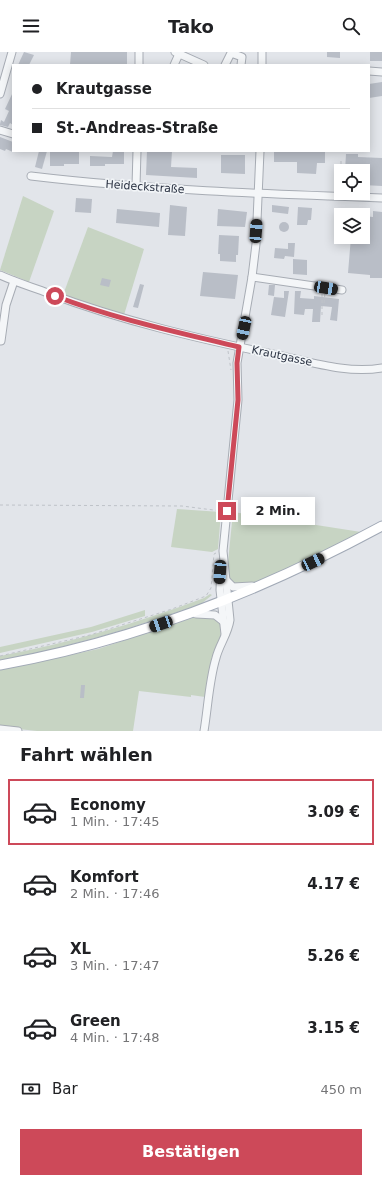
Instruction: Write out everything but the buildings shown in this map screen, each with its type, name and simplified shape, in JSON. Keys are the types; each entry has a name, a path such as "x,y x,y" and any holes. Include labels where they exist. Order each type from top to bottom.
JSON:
{"main road":[{"path":"0,665 99,643 190,614 264,585 335,551 382,526"}],"street":[{"path":"0,94 12,52"},
{"path":"139,52 139,64"},
{"path":"262,52 262,64"},
{"path":"174,64 177,53 191,62"},
{"path":"226,64 231,53 242,56 241,64"},
{"path":"370,71 382,72"},
{"path":"0,130 12,134"},
{"path":"136,186 137,152"},
{"path":"225,636 225,579 223,551 238,400 237,363 252,277 259,194 260,152"},
{"name":"Heideckstraße","path":"31,176 136,186 259,194 382,198"},
{"name":"Krautgasse","path":"1,276 103,312 239,347 341,368 358,370 382,368"},
{"path":"252,277 342,290"},
{"path":"0,341 2,341 6,305 14,281"},
{"path":"204,731 212,670 216,657 228,632 230,620 220,581 223,563"},
{"path":"225,579 230,585 238,588 264,585"},
{"path":"190,614 202,613 215,615 224,622"},
{"path":"0,729 18,731"}],"path":[{"path":"324,287 324,303"},
{"path":"322,315 324,287"},
{"path":"0,505 182,506 227,511"},
{"path":"0,656 96,633 172,609 206,596 211,588 214,554 223,551"}],"green space":[{"path":"23,196 54,211 29,282 0,270"},
{"path":"88,227 144,249 124,315 63,295"},
{"path":"177,509 221,512 218,549 212,552 171,547"},
{"path":"233,512 361,532 334,548 260,581 240,586 230,581 227,572"},
{"path":"210,594 212,595 201,604 127,629 77,643 0,660 0,656 78,639 154,616 204,598"},
{"path":"145,610 145,616 92,632 0,653 0,647 91,627"},
{"path":"198,616 212,617 220,623 221,631 216,660 205,697 191,695 191,697 139,691 133,731 37,731 0,727 0,670 98,649"}],"route":[{"path":"55,296 80,306 141,323 239,347 237,363 238,400 227,511"}]}
